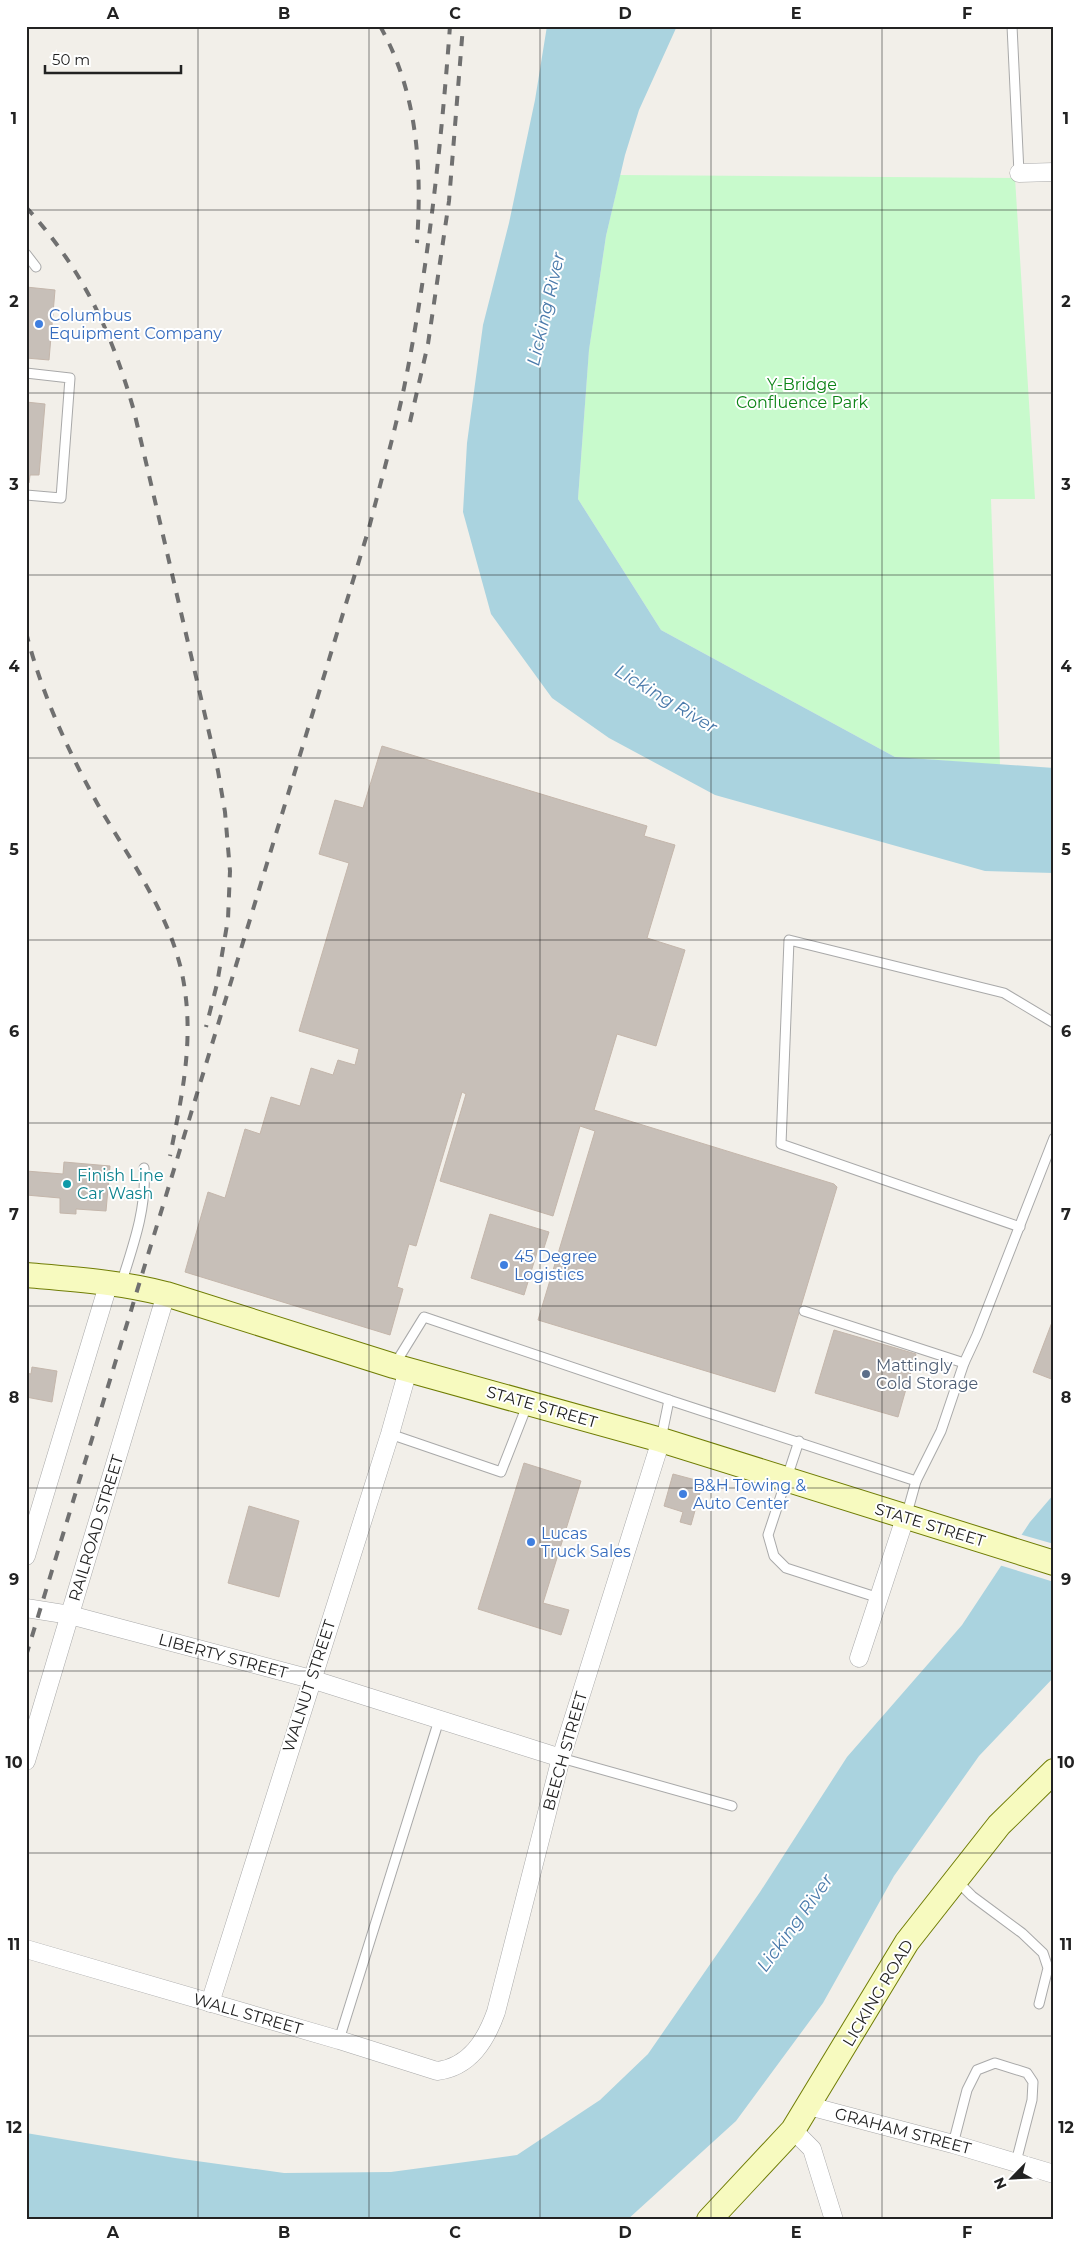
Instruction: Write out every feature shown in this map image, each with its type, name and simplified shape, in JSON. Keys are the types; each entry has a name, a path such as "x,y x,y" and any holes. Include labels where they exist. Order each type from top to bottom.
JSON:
{"main road":[{"name":"STATE STREET","path":"26,1275 115,1283 166,1294 401,1368 660,1440 786,1481 1054,1563"},
{"name":"LICKING ROAD","path":"709,2220 793,2130 907,1942 999,1825 1054,1770"}],"street":[{"path":"1019,173 1054,172"},
{"path":"26,1556 115,1283"},
{"name":"RAILROAD STREET","path":"26,1761 166,1294"},
{"name":"WALNUT STREET","path":"210,2003 390,1434 401,1368"},
{"name":"BEECH STREET","path":"467,2059 487,2036 496,2012 561,1758 660,1440"},
{"path":"859,1658 906,1518"},
{"name":"LIBERTY STREET","path":"26,1608 70,1615 311,1679 561,1758"},
{"name":"WALL STREET","path":"26,1949 339,2040 437,2071 446,2070 467,2059"},
{"name":"GRAHAM STREET","path":"809,2106 953,2144 1054,2174"},
{"path":"793,2130 812,2149 834,2220"}],"lane":[{"path":"1012,26 1019,173"},
{"path":"26,254 36,268"},
{"path":"26,373 70,378 61,498 26,495"},
{"path":"1020,1227 782,1144 789,940 1004,993 1054,1023"},
{"path":"906,1518 916,1481 941,1432 964,1363 977,1336 1054,1138"},
{"path":"115,1283 140,1225 145,1188 144,1168"},
{"path":"804,1311 964,1363"},
{"path":"401,1368 424,1316 669,1400 799,1441 916,1481"},
{"path":"660,1440 669,1400"},
{"path":"390,1434 501,1472 528,1403"},
{"path":"799,1441 768,1535 774,1556 786,1568 878,1598"},
{"path":"339,2040 439,1720"},
{"path":"561,1758 732,1806"},
{"path":"956,1879 972,1896 1022,1933 1043,1953 1048,1968 1039,2004"},
{"path":"953,2144 967,2090 977,2070 996,2063 1027,2073 1033,2082 1032,2100 1016,2162"}],"green space":[{"name":"Y-Bridge Confluence Park","path":"620,175 1015,178 1035,499 991,499 1000,765 895,757 661,630 578,499 589,349 606,236"}],"water":[{"name":"Licking River","path":"547,26 677,26 639,110 625,155 606,236 589,350 578,499 661,630 895,757 1054,768 1054,873 985,871 715,795 609,738 552,698 491,614 463,512 467,443 483,325 509,223 535,100"},
{"name":"Licking River","path":"1054,1494 1054,1677 979,1756 894,1876 823,2003 736,2121 627,2220 26,2220 26,2133 175,2158 284,2173 391,2172 517,2155 600,2100 648,2054 760,1892 847,1757 962,1625 1030,1522"}],"pier":[{"path":"1019,1534 1054,1544 1054,1582 999,1565"}],"building":[{"name":"Columbus Equipment Company","path":"26,287 55,290 49,360 26,358"},
{"path":"26,402 45,404 39,475 30,475 29,483 26,482"},
{"path":"382,746 647,826 644,836 675,845 647,938 685,950 656,1046 617,1034 594,1110 834,1184 837,1187 775,1392 538,1320 595,1131 580,1126 553,1216 440,1181 466,1094 462,1092 416,1246 409,1244 397,1287 403,1289 390,1335 185,1272 208,1192 225,1198 245,1129 260,1134 271,1097 300,1106 311,1068 333,1075 338,1060 355,1065 359,1049 299,1031 349,863 319,854 335,800 363,808"},
{"name":"Finish Line Car Wash","path":"64,1162 110,1166 106,1211 76,1209 76,1214 60,1213 60,1198 26,1195 26,1171 63,1174"},
{"name":"45 Degree Logistics","path":"490,1214 549,1232 543,1251 538,1249 524,1295 471,1278"},
{"path":"1054,1317 1054,1380 1033,1372"},
{"name":"Mattingly Cold Storage","path":"834,1330 916,1354 898,1417 815,1393"},
{"path":"32,1367 57,1371 52,1402 26,1397 26,1373 31,1374"},
{"name":"Lucas Truck Sales","path":"524,1463 581,1481 543,1603 569,1610 561,1635 478,1609"},
{"name":"B&H Towing & Auto Center","path":"673,1474 703,1482 691,1525 680,1522 683,1512 664,1506"},
{"path":"249,1506 299,1521 279,1597 228,1583"}],"railway":[{"path":"380,26 393,51 403,78 415,132 419,187 417,243"},
{"path":"26,1656 369,528 404,388 420,298 438,162 450,26"},
{"path":"410,422 428,344 449,201 463,26"},
{"path":"26,207 64,254 93,302 105,327 125,382 134,411 218,771 225,812 230,871 228,919 217,984 206,1027"},
{"path":"26,632 39,676 65,741 97,803 162,916 180,965 187,1012 187,1053 182,1094 170,1156"}],"place":[{"name":"Columbus Equipment Company","path":"39,324"},
{"name":"Finish Line Car Wash","path":"67,1184"},
{"name":"45 Degree Logistics","path":"504,1265"},
{"name":"Mattingly Cold Storage","path":"866,1374"},
{"name":"B&H Towing & Auto Center","path":"683,1494"},
{"name":"Lucas Truck Sales","path":"531,1542"}]}
